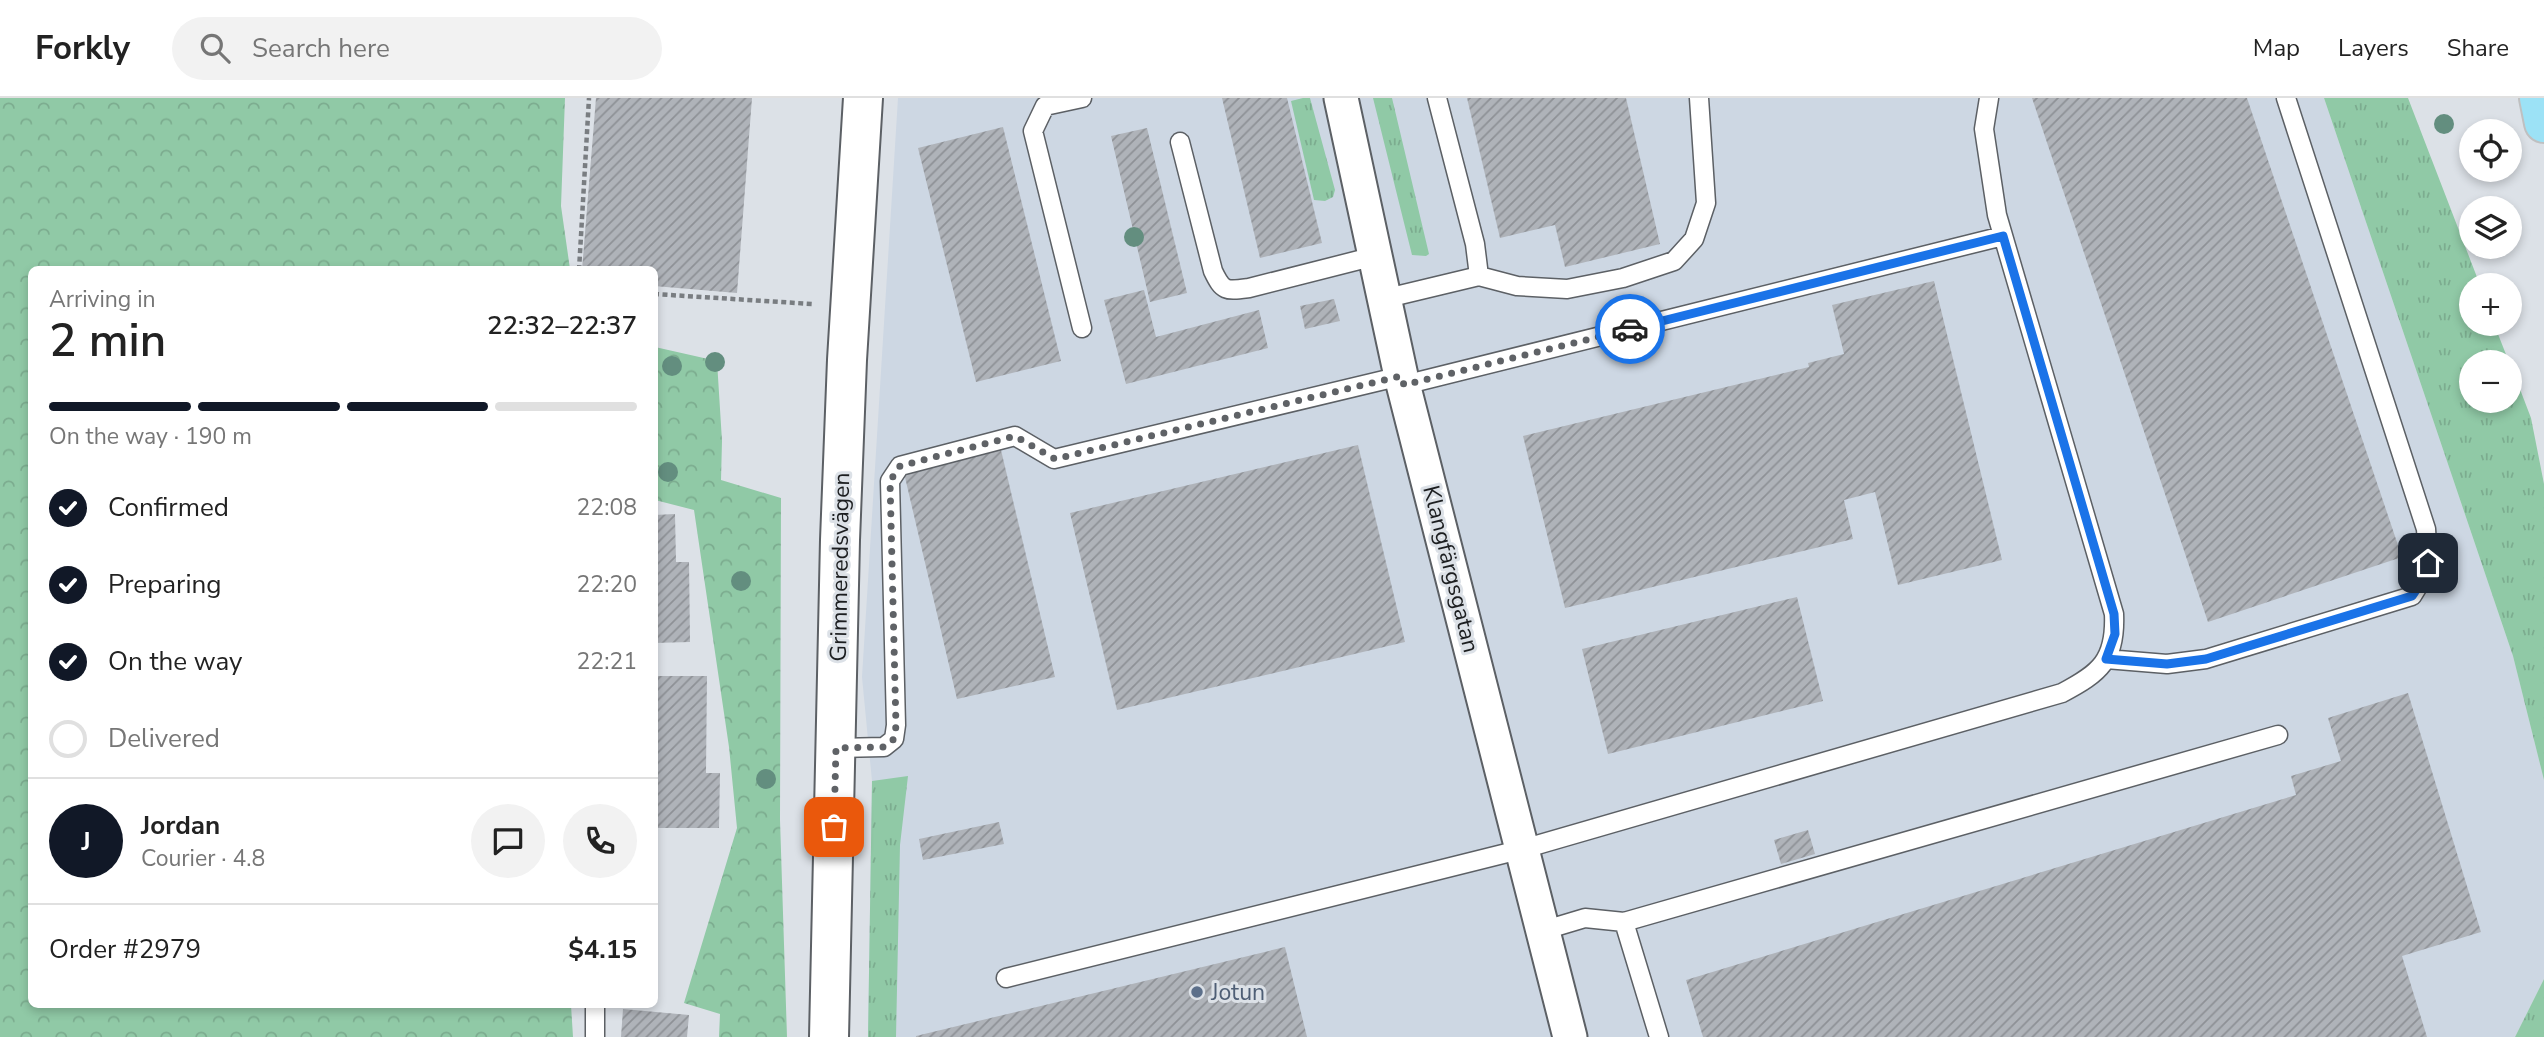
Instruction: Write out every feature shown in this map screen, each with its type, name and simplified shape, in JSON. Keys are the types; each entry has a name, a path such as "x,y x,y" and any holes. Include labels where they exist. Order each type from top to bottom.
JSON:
{"highway":[{"path":"2539,98 2544,123"}],"street":[{"name":"Grimmeredsvägen","path":"829,1037 840,540 863,98"},
{"name":"Klangfärgsgatan","path":"1341,98 1383,299 1570,1037"}],"lane":[{"path":"1082,98 1045,106 1033,131 1082,328"},
{"path":"1437,98 1475,244 1479,276"},
{"path":"1383,299 1479,276 1517,286 1567,289 1623,278 1674,261 1694,239 1706,203 1699,98"},
{"path":"1006,978 1523,849 2062,693 2091,678 2106,659 2115,634 2114,614 1997,215 1984,130 1989,98"},
{"path":"2106,659 2167,664 2218,656 2412,596 2422,581 2428,563 2426,529 2286,98"},
{"path":"1180,142 1213,271 1220,286 1230,291 1248,288 1374,256"},
{"path":"836,748 884,747 894,739 896,726 890,481 900,466 1015,436 1055,459 1403,380 2003,236"},
{"path":"1545,930 1585,918 1624,922 2278,735"},
{"path":"1624,922 1659,1037"},
{"path":"595,1008 595,1037"}],"path":[{"path":"579,266 589,98"},
{"path":"658,295 816,304"}],"shaded area":[{"path":"898,98 2324,98 2513,656 2544,780 2544,979 2515,1037 868,1037 872,781 862,677"}],"green space":[{"path":"0,98 565,98 561,206 570,266 28,266 28,1008 571,1008 573,1037 0,1037"},
{"path":"1310,98 1335,190 1333,197 1325,201 1314,200 1291,101"},
{"path":"1373,98 1392,98 1429,254 1426,256 1412,255"},
{"path":"2324,98 2408,98 2459,230 2459,259 2470,259 2475,273 2459,273 2459,336 2499,336 2504,350 2459,350 2459,413 2522,413 2522,394 2531,418 2544,484 2544,780 2513,656"},
{"path":"658,348 717,361 722,441 721,480 781,498 780,820 787,1037 719,1037 720,1014 684,1003 737,828 729,747 694,510 658,501"},
{"path":"908,776 900,845 896,1037 868,1037 872,781"},
{"path":"2544,979 2544,1037 2515,1037"}],"building":[{"path":"596,98 752,98 737,293 658,286 658,266 582,266"},
{"path":"1222,98 1287,98 1322,243 1260,258"},
{"path":"1467,98 1626,98 1660,244 1565,267 1555,225 1500,238"},
{"path":"2032,98 2247,98 2402,557 2208,622"},
{"path":"1003,127 1061,361 976,382 918,148"},
{"path":"1147,128 1187,293 1150,302 1111,136"},
{"path":"1934,281 2002,560 1898,585 1875,492 1844,500 1853,539 1565,608 1523,436 1809,367 1808,363 1844,354 1832,305"},
{"path":"1144,290 1156,337 1259,310 1268,348 1126,384 1104,300"},
{"path":"1334,299 1340,321 1305,329 1300,306"},
{"path":"1358,445 1405,642 1117,710 1070,513"},
{"path":"1001,450 1055,677 957,699 904,473"},
{"path":"675,514 676,562 689,562 690,642 658,643 658,515"},
{"path":"1797,597 1823,701 1608,754 1582,649"},
{"path":"658,676 707,676 706,773 720,773 719,828 658,828"},
{"path":"2408,693 2481,932 2402,956 2427,1037 1703,1037 1686,980 2296,795 2291,776 2341,761 2328,718"},
{"path":"999,822 1004,844 923,860 919,839"},
{"path":"1808,830 1815,854 1781,864 1774,840"},
{"name":"Jotun","path":"1285,947 1307,1037 916,1037 916,1036"},
{"path":"623,1009 689,1015 687,1037 621,1037"}],"way so far":[{"path":"834,827 836,748 884,747 894,739 896,726 890,481 900,466 1015,436 1055,459 1401,376 1404,385 1630,329"}],"place":[{"name":"Jotun","path":"1197,992"}],"route":[{"path":"1630,329 2003,236 2114,614 2115,634 2106,659 2167,664 2206,659 2412,596 2422,581 2428,563"}]}
